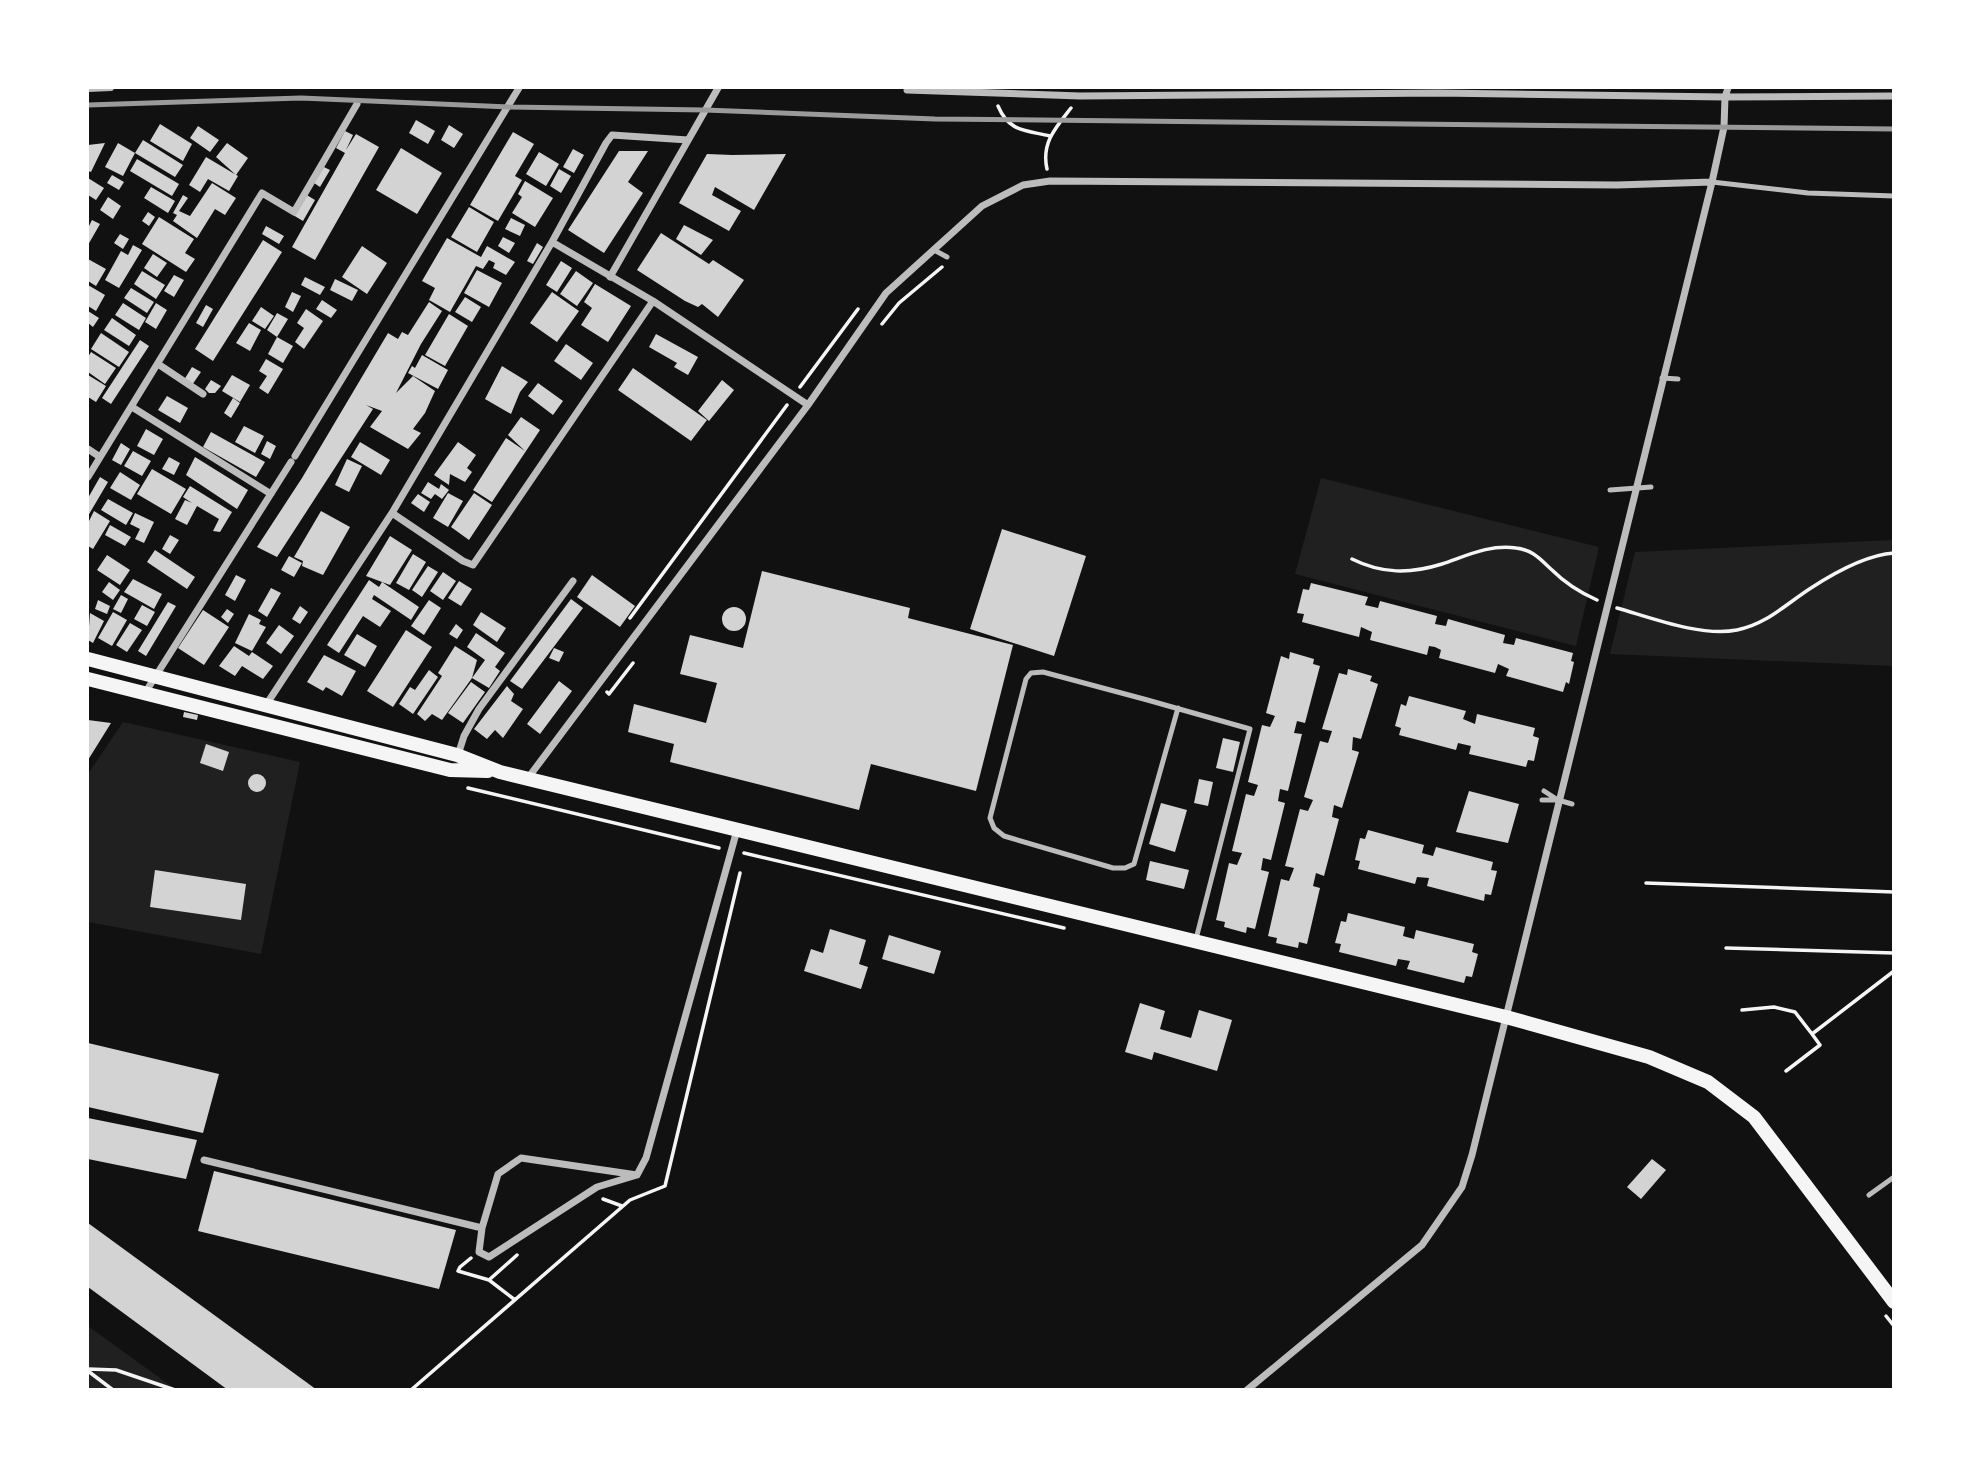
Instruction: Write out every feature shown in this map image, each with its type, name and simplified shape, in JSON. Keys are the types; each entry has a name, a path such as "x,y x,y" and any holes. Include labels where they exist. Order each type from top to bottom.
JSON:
{"main road":[{"path":"88,659 457,755 500,772 1506,1017 1648,1057 1709,1082 1754,1116 1889,1309"},
{"path":"88,679 450,770 500,772"}],"street":[{"path":"88,89 111,88"},
{"path":"145,693 293,459 519,88"},
{"path":"610,277 718,88"},
{"path":"906,88 1080,96 1438,93 1725,97 1894,96"},
{"path":"1080,96 1088,88"},
{"path":"1247,1390 1422,1244 1462,1187 1712,182 1724,127 1728,88"},
{"path":"88,477 262,193 295,212 356,104"},
{"path":"266,705 391,513 552,242 606,142 612,135 688,140"},
{"path":"528,778 808,405 886,293 982,206 1023,185 1049,181 1617,185 1712,182"},
{"path":"552,242 653,301 808,405"},
{"path":"391,513 473,565 653,301"},
{"path":"158,364 203,394"},
{"path":"132,407 271,494"},
{"path":"88,449 100,457"},
{"path":"457,755 479,709 573,581"},
{"path":"637,1175 521,1158 498,1174 482,1228 479,1252 489,1257 597,1187 637,1175 646,1158 737,830"},
{"path":"204,1160 482,1228"}],"lane":[{"path":"1712,182 1808,193 1894,196"},
{"path":"934,250 947,257"},
{"path":"1662,378 1678,379"},
{"path":"1610,490 1651,487"},
{"path":"1178,708 1134,864 1125,868 1113,868 1004,836 994,828 990,818 1026,679 1031,673 1043,672 1178,708 1250,729 1195,942"},
{"path":"1544,791 1558,800"},
{"path":"1542,800 1558,800 1572,804"},
{"path":"1869,1195 1894,1177"}],"path":[{"path":"992,93 1004,120 1018,130 1050,136"},
{"path":"1049,181 1044,155 1050,136 1080,96"},
{"path":"623,628 862,303"},
{"path":"465,787 1069,929"},
{"path":"411,1390 630,1200 665,1186 741,867"},
{"path":"1646,883 1894,892"},
{"path":"1726,948 1894,953"},
{"path":"1812,1034 1894,971"},
{"path":"1742,1010 1774,1007 1795,1012 1820,1045 1786,1071"},
{"path":"593,1198 623,1207"},
{"path":"489,1280 527,1248"},
{"path":"479,1252 458,1271 489,1280 515,1300"},
{"path":"1889,1309 1894,1326"},
{"path":"88,1370 113,1390"},
{"path":"88,1370 116,1370 175,1390"}],"shaded area":[{"path":"1321,478 1599,547 1576,646 1295,574"},
{"path":"1893,540 1893,666 1610,654 1635,552"},
{"path":"123,722 300,762 261,954 88,922 88,774"},
{"path":"88,1326 175,1389 88,1389"}],"building":[{"path":"416,120 435,131 428,144 409,133"},
{"path":"160,124 192,144 183,161 150,141"},
{"path":"449,125 463,134 454,148 441,140"},
{"path":"198,126 219,140 210,152 190,138"},
{"path":"345,131 353,135 346,150 356,134 379,147 315,260 292,247 345,153 336,148"},
{"path":"513,132 534,144 515,176 522,180 498,221 470,205"},
{"path":"143,140 183,165 175,177 135,153"},
{"path":"105,143 91,172 88,171 88,145"},
{"path":"118,143 135,153 123,176 105,167"},
{"path":"227,143 248,158 236,175 216,157"},
{"path":"401,148 442,173 417,214 376,190"},
{"path":"573,149 584,155 574,173 563,167"},
{"path":"619,151 648,151 628,182 643,193 604,253 568,230"},
{"path":"539,152 559,164 546,186 526,174"},
{"path":"707,154 786,154 754,210 715,187 712,195 741,211 729,231 679,203"},
{"path":"206,157 238,176 229,191 208,179 200,192 189,185"},
{"path":"137,159 179,184 172,196 130,171"},
{"path":"324,167 330,170 320,187 314,183"},
{"path":"559,169 571,176 561,193 550,186"},
{"path":"112,175 124,182 119,190 107,183"},
{"path":"88,178 104,188 96,200 88,195"},
{"path":"525,181 553,198 535,227 512,213 522,197 518,194"},
{"path":"212,183 236,198 225,215 215,209 197,238 173,221 177,215 173,213 183,195 188,198 179,211 190,216"},
{"path":"151,187 175,201 168,213 144,198"},
{"path":"305,194 315,200 303,221 293,215"},
{"path":"108,197 121,206 113,219 100,210"},
{"path":"469,207 494,222 477,252 451,237"},
{"path":"148,212 155,217 149,226 142,221"},
{"path":"159,217 194,239 185,253 195,259 186,272 142,244"},
{"path":"511,218 525,225 520,236 505,229"},
{"path":"92,220 100,224 88,245 88,228"},
{"path":"684,225 713,240 701,255 676,239"},
{"path":"266,226 284,236 279,244 262,234"},
{"path":"661,233 709,264 713,260 744,280 718,317 702,304 698,307 685,301 637,270"},
{"path":"120,234 129,239 123,249 114,243"},
{"path":"503,237 515,243 509,253 498,246"},
{"path":"447,238 481,257 487,246 515,262 506,275 493,268 495,263 489,260 483,269 476,266 450,312 429,300 435,288 422,281"},
{"path":"263,240 282,252 213,361 195,349"},
{"path":"537,243 543,247 533,264 527,261"},
{"path":"133,245 142,250 119,288 105,280 121,251 128,255"},
{"path":"362,246 387,263 367,294 342,277"},
{"path":"153,254 167,263 157,277 144,268"},
{"path":"88,259 106,269 96,286 88,281"},
{"path":"561,261 572,268 557,292 546,285"},
{"path":"477,270 502,283 489,307 464,293"},
{"path":"142,271 165,285 156,299 134,284"},
{"path":"576,271 593,283 577,306 560,294"},
{"path":"174,275 184,280 174,297 164,291"},
{"path":"305,277 325,287 320,295 301,285"},
{"path":"335,279 358,290 352,301 330,290"},
{"path":"595,284 631,306 608,342 581,325 592,308 584,302"},
{"path":"88,285 105,295 96,311 88,306"},
{"path":"131,288 154,302 147,313 124,298"},
{"path":"292,292 301,296 293,312 285,307"},
{"path":"552,292 579,311 557,342 530,323"},
{"path":"465,297 481,307 472,322 455,312"},
{"path":"322,300 337,310 331,318 316,309"},
{"path":"429,302 442,311 421,344 396,393 413,376 435,391 425,413 413,429 421,433 408,449 370,427 382,411 366,405 373,409 277,557 257,547 302,478 388,333 398,339 402,332 408,335"},
{"path":"123,303 146,318 139,330 115,315"},
{"path":"156,303 167,310 156,329 145,322"},
{"path":"206,305 213,309 203,327 196,323"},
{"path":"261,307 274,316 265,329 252,321"},
{"path":"306,309 323,321 304,349 295,342 304,328 297,323"},
{"path":"88,311 99,318 93,327 88,323"},
{"path":"277,313 288,319 277,337 267,330"},
{"path":"449,314 468,326 445,366 425,355"},
{"path":"112,318 136,335 129,346 104,330"},
{"path":"249,323 261,330 250,351 236,343"},
{"path":"101,333 129,352 119,367 91,349"},
{"path":"656,334 698,357 688,375 674,367 677,363 649,347"},
{"path":"277,337 293,346 283,363 268,354"},
{"path":"140,340 149,346 111,404 102,398"},
{"path":"566,344 593,363 581,380 554,361"},
{"path":"91,352 116,368 105,384 88,372 88,357"},
{"path":"422,355 448,370 438,389 408,373 412,366 415,368"},
{"path":"266,359 283,369 268,394 259,388 267,376 259,371"},
{"path":"502,366 528,382 520,392 511,414 485,399"},
{"path":"192,367 201,372 192,385 184,380"},
{"path":"633,368 707,420 691,441 618,390"},
{"path":"88,375 106,386 96,402 88,397"},
{"path":"232,375 250,385 240,402 222,391"},
{"path":"211,380 221,386 215,393 209,393 205,389"},
{"path":"722,380 734,390 709,421 698,411"},
{"path":"538,383 563,401 553,415 528,396"},
{"path":"167,396 188,408 180,423 158,410"},
{"path":"233,398 240,403 231,418 224,413"},
{"path":"521,417 540,430 492,502 473,490 506,438 525,451 508,435"},
{"path":"244,426 264,436 255,453 235,442"},
{"path":"146,429 163,439 154,455 137,446"},
{"path":"211,432 265,462 256,477 203,447"},
{"path":"267,441 276,446 270,459 261,454"},
{"path":"360,442 390,460 381,475 351,457"},
{"path":"458,442 476,455 467,468 472,472 465,482 450,474 449,485 434,475"},
{"path":"121,443 130,449 121,465 112,460"},
{"path":"133,451 151,461 142,476 124,466"},
{"path":"169,457 180,463 174,475 162,469"},
{"path":"195,457 248,490 237,509 186,475"},
{"path":"347,459 362,466 349,492 335,485"},
{"path":"152,469 186,489 171,514 137,494"},
{"path":"120,472 140,485 131,500 110,488"},
{"path":"100,477 108,482 88,516 88,498"},
{"path":"428,482 439,489 441,484 449,490 442,499 435,494 431,499 421,493"},
{"path":"190,486 232,512 220,532 213,531 219,519 197,506 187,525 175,519 185,500 192,503 183,497"},
{"path":"448,493 463,501 448,527 433,518"},
{"path":"474,493 492,505 469,540 451,527"},
{"path":"418,494 430,502 424,512 411,503"},
{"path":"108,499 133,513 126,525 101,510"},
{"path":"94,511 110,521 93,549 88,546 88,523"},
{"path":"321,511 350,527 323,575 302,566 303,561 294,557"},
{"path":"135,513 154,522 144,543 135,539 140,529 130,524"},
{"path":"110,525 131,537 125,546 105,535"},
{"path":"1002,529 1086,556 1054,656 970,629"},
{"path":"170,535 179,540 170,554 162,549"},
{"path":"390,536 412,550 390,585 366,576"},
{"path":"155,550 195,577 187,589 147,562"},
{"path":"413,554 426,562 409,590 396,583"},
{"path":"107,555 130,570 120,585 97,570"},
{"path":"289,556 302,563 294,577 281,570"},
{"path":"428,566 438,572 422,597 412,590"},
{"path":"762,571 910,608 908,618 1013,645 976,791 871,764 859,810 670,762 674,744 628,732 634,704 706,723 717,683 680,674 690,635 743,648"},
{"path":"443,572 456,581 443,600 430,591"},
{"path":"236,575 246,580 235,601 225,595"},
{"path":"592,575 635,606 620,627 577,597"},
{"path":"133,579 162,594 154,609 124,592"},
{"path":"369,580 379,587 382,582 419,607 411,620 374,595 372,599 391,611 380,627 363,616 339,653 327,645"},
{"path":"459,581 472,589 461,606 448,598"},
{"path":"109,582 120,590 113,600 102,592"},
{"path":"1311,583 1368,597 1365,605 1378,608 1380,601 1437,616 1435,624 1446,626 1448,619 1505,635 1503,643 1514,645 1516,638 1573,653 1571,661 1574,662 1569,684 1566,682 1563,692 1506,676 1509,669 1498,664 1495,673 1439,658 1441,650 1435,647 1429,646 1427,655 1370,640 1372,632 1361,627 1359,637 1302,622 1304,614 1297,613 1303,589 1309,590"},
{"path":"271,588 281,593 267,617 258,611"},
{"path":"121,595 128,599 121,613 113,609"},
{"path":"571,599 583,608 522,689 510,681"},
{"path":"98,600 110,606 107,614 95,609"},
{"path":"429,600 441,608 424,635 411,626"},
{"path":"168,602 176,606 146,656 138,651"},
{"path":"142,605 155,612 147,626 134,619"},
{"path":"300,606 308,612 300,624 292,619"},
{"path":"734,607 745,614 746,619 739,630 734,631 723,624 722,619 729,608"},
{"path":"227,609 234,614 228,623 221,617"},
{"path":"203,610 229,627 204,665 178,648"},
{"path":"113,612 127,620 112,646 98,638"},
{"path":"481,612 506,628 497,642 473,625"},
{"path":"90,613 104,621 93,643 88,640"},
{"path":"249,614 261,620 259,624 266,627 252,651 235,643"},
{"path":"130,623 142,630 127,652 116,645"},
{"path":"456,624 463,630 457,639 449,634"},
{"path":"279,625 294,636 281,654 266,643"},
{"path":"406,630 432,647 393,707 367,691"},
{"path":"476,633 505,653 495,667 500,671 489,688 472,678 485,660 467,647"},
{"path":"357,634 377,646 365,667 344,655"},
{"path":"234,646 249,656 252,652 273,666 263,679 242,666 235,676 219,666"},
{"path":"455,646 477,660 472,678 442,720 432,714 425,721 417,714 442,676 438,673"},
{"path":"554,648 564,652 559,662 549,658"},
{"path":"1290,652 1314,659 1313,664 1320,666 1305,723 1297,721 1294,733 1302,734 1288,791 1280,789 1278,801 1285,803 1271,860 1263,858 1261,870 1269,872 1255,929 1247,927 1246,933 1224,927 1225,922 1216,920 1229,863 1237,865 1242,853 1232,851 1246,794 1254,796 1258,785 1248,782 1262,725 1270,727 1275,716 1266,713 1281,656 1289,659"},
{"path":"324,655 356,671 342,696 326,687 323,691 307,682"},
{"path":"1348,669 1372,676 1370,681 1378,684 1361,739 1353,737 1352,750 1359,752 1342,808 1334,805 1332,817 1339,819 1324,876 1316,873 1313,886 1320,888 1307,944 1299,942 1298,948 1276,943 1277,938 1268,936 1281,879 1289,881 1294,868 1285,866 1300,809 1308,811 1313,800 1304,797 1320,741 1328,743 1332,731 1322,729 1339,673 1347,675"},
{"path":"429,670 438,677 413,714 399,704 410,687 415,690"},
{"path":"559,681 572,691 540,734 527,724"},
{"path":"471,682 485,692 463,723 448,713"},
{"path":"507,686 514,694 511,701 523,709 503,738 495,730 487,739 474,729"},
{"path":"1409,696 1466,711 1463,719 1475,724 1477,714 1535,728 1533,736 1539,738 1534,761 1528,760 1526,767 1469,754 1471,746 1458,743 1456,750 1399,735 1401,728 1395,726 1401,704 1406,706"},
{"path":"184,712 198,715 197,720 183,717"},
{"path":"88,720 111,723 88,760"},
{"path":"1223,738 1240,742 1233,772 1216,768"},
{"path":"206,744 229,752 223,771 200,763"},
{"path":"253,774 261,774 266,783 264,790 253,792 248,787 248,779"},
{"path":"1199,779 1213,782 1208,806 1194,803"},
{"path":"1469,791 1519,804 1508,843 1456,832"},
{"path":"1161,803 1187,810 1175,852 1149,844"},
{"path":"1368,830 1424,845 1422,853 1433,856 1436,847 1493,862 1491,870 1497,871 1491,895 1485,894 1484,901 1427,886 1429,878 1417,877 1415,884 1358,869 1360,861 1355,860 1360,838 1365,839"},
{"path":"1150,861 1189,870 1184,889 1146,880"},
{"path":"155,870 246,884 241,920 150,907"},
{"path":"1348,913 1405,927 1403,936 1414,939 1416,930 1474,944 1472,952 1478,954 1472,977 1466,976 1464,983 1407,969 1410,961 1398,959 1396,966 1339,952 1341,944 1335,943 1341,921 1346,922"},
{"path":"830,929 866,940 859,964 868,967 861,989 804,971 811,949 823,953"},
{"path":"889,935 941,951 934,974 882,959"},
{"path":"1140,1003 1165,1011 1160,1029 1191,1038 1199,1010 1232,1020 1217,1071 1154,1052 1152,1060 1125,1052"},
{"path":"88,1043 219,1074 203,1133 88,1107"},
{"path":"88,1118 197,1140 186,1179 88,1159"},
{"path":"1652,1159 1666,1170 1641,1199 1627,1187"},
{"path":"214,1171 456,1230 439,1289 198,1231"},
{"path":"88,1223 317,1390 228,1390 88,1287"}],"railway":[{"path":"88,105 301,98 509,107 705,110 935,119 1894,129"}]}
